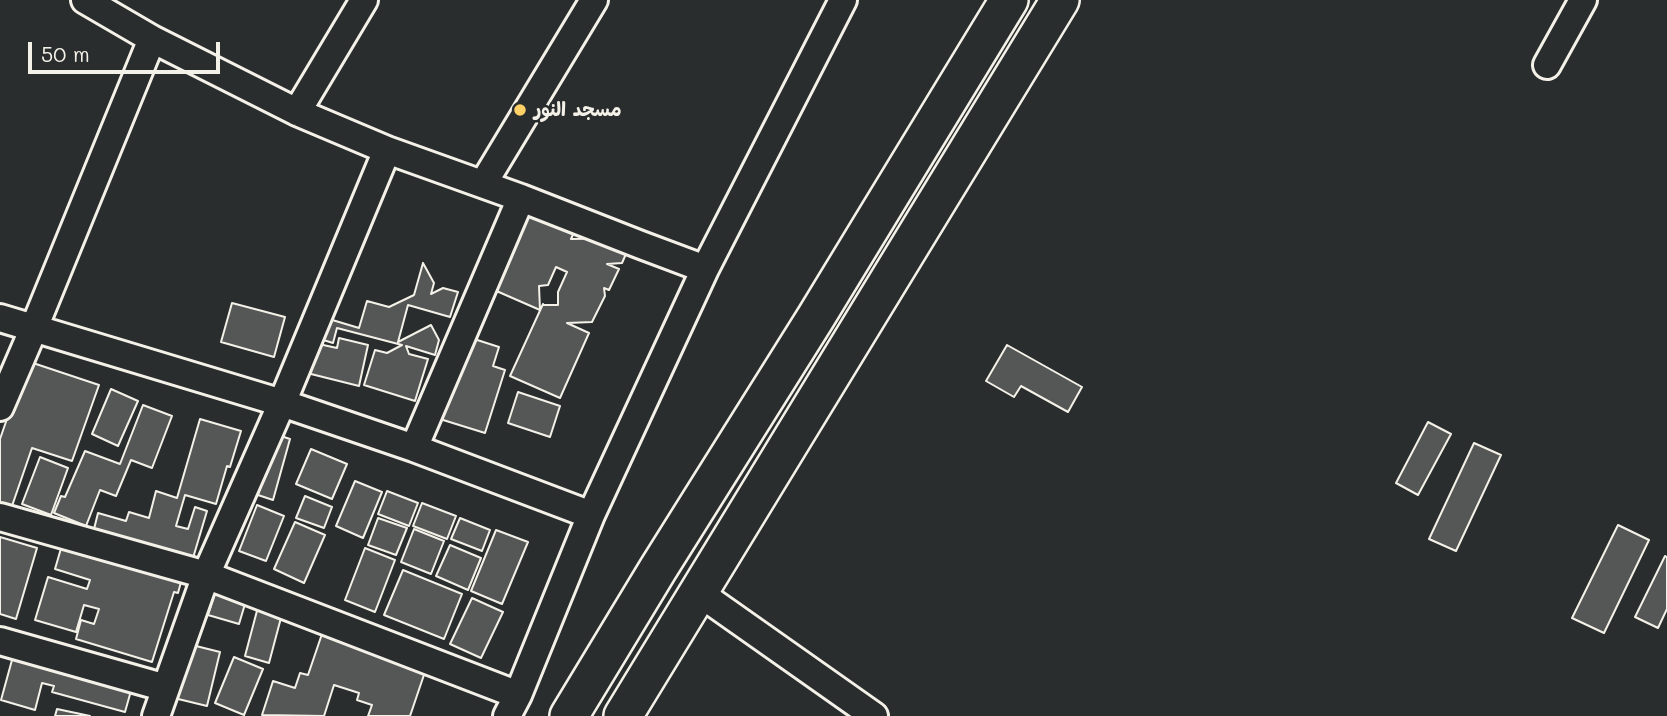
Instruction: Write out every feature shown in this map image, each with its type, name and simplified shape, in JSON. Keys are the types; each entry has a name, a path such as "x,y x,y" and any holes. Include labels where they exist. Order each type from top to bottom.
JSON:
{"highway":[{"path":"569,716 1009,0"},
{"path":"623,716 1060,0"}],"street":[{"path":"85,0 152,39 297,112 387,150 705,269"},
{"path":"297,112 364,0"},
{"path":"0,517 206,575 513,706 591,515 705,269 842,0"},
{"path":"1547,65 1583,0"},
{"path":"483,184 592,1"},
{"path":"0,407 152,39"},
{"path":"157,716 206,575 282,403 387,150"},
{"path":"414,448 521,198"},
{"path":"0,318 282,403 414,448 591,515"},
{"path":"698,592 874,716"},
{"path":"0,640 166,688"}],"building":[{"path":"527,206 576,228 571,239 633,238 622,263 607,264 619,269 609,290 604,288 605,296 592,322 567,323 589,333 560,398 510,376 543,304 558,305 558,292 567,272 556,267 548,285 539,286 540,310 485,286"},
{"path":"423,263 434,283 431,294 443,288 458,292 450,317 408,305 398,342 431,325 439,340 435,355 406,346 409,354 428,359 415,401 364,385 375,350 387,353 402,345 337,328 333,343 317,338 319,316 359,328 367,301 389,307 414,295"},
{"path":"232,303 285,317 274,357 221,342"},
{"path":"339,338 368,345 359,386 307,373 314,343 337,348"},
{"path":"471,338 499,347 493,366 505,370 485,433 427,415"},
{"path":"1007,345 1082,387 1068,412 1021,386 1014,397 986,381"},
{"path":"27,361 99,385 72,461 32,448 12,506 0,502 0,439"},
{"path":"111,389 138,401 118,446 92,434"},
{"path":"518,392 560,406 550,437 508,423"},
{"path":"143,405 172,416 152,468 131,460 116,496 100,490 86,526 54,513 61,496 65,497 85,451 120,464"},
{"path":"200,419 241,431 216,504 185,495 176,526 188,529 195,507 207,511 193,558 94,529 98,513 126,521 129,512 149,518 156,491 177,498"},
{"path":"1428,422 1451,434 1418,495 1396,483"},
{"path":"275,434 290,439 273,500 258,495"},
{"path":"1474,443 1501,455 1456,551 1429,539"},
{"path":"311,449 347,464 332,499 296,484"},
{"path":"40,457 68,468 51,515 22,504"},
{"path":"355,481 382,492 363,538 336,526"},
{"path":"387,491 418,503 409,526 378,514"},
{"path":"305,496 332,507 324,528 296,518"},
{"path":"422,503 456,516 447,539 413,526"},
{"path":"257,505 284,516 266,561 239,551"},
{"path":"378,518 407,528 396,555 368,545"},
{"path":"460,518 490,530 482,551 451,539"},
{"path":"295,522 325,535 304,583 274,569"},
{"path":"1618,525 1649,540 1604,633 1572,618"},
{"path":"414,529 444,541 431,574 401,562"},
{"path":"496,530 528,542 502,604 471,591"},
{"path":"0,537 37,548 16,619 0,614"},
{"path":"62,545 181,582 178,593 174,592 152,662 76,639 81,620 94,624 99,609 84,605 76,632 35,620 48,577 87,589 90,580 55,569"},
{"path":"450,545 481,558 468,590 436,576"},
{"path":"365,548 395,560 375,612 345,600"},
{"path":"1665,556 1667,609 1658,628 1635,617"},
{"path":"403,570 462,594 444,639 384,615"},
{"path":"218,584 248,594 239,624 208,615"},
{"path":"472,598 503,612 481,658 450,644"},
{"path":"258,607 282,614 269,663 245,656"},
{"path":"323,631 427,666 410,716 368,716 372,705 357,700 359,693 334,685 324,716 262,715 273,681 295,688 300,673 308,675"},
{"path":"188,644 220,652 207,706 174,698"},
{"path":"15,649 136,673 125,712 52,692 54,686 42,683 35,710 1,700"},
{"path":"234,657 263,669 244,715 215,703"},
{"path":"57,709 90,716 55,716"}],"place":[{"name":"مسجد النور","path":"520,110"}]}
